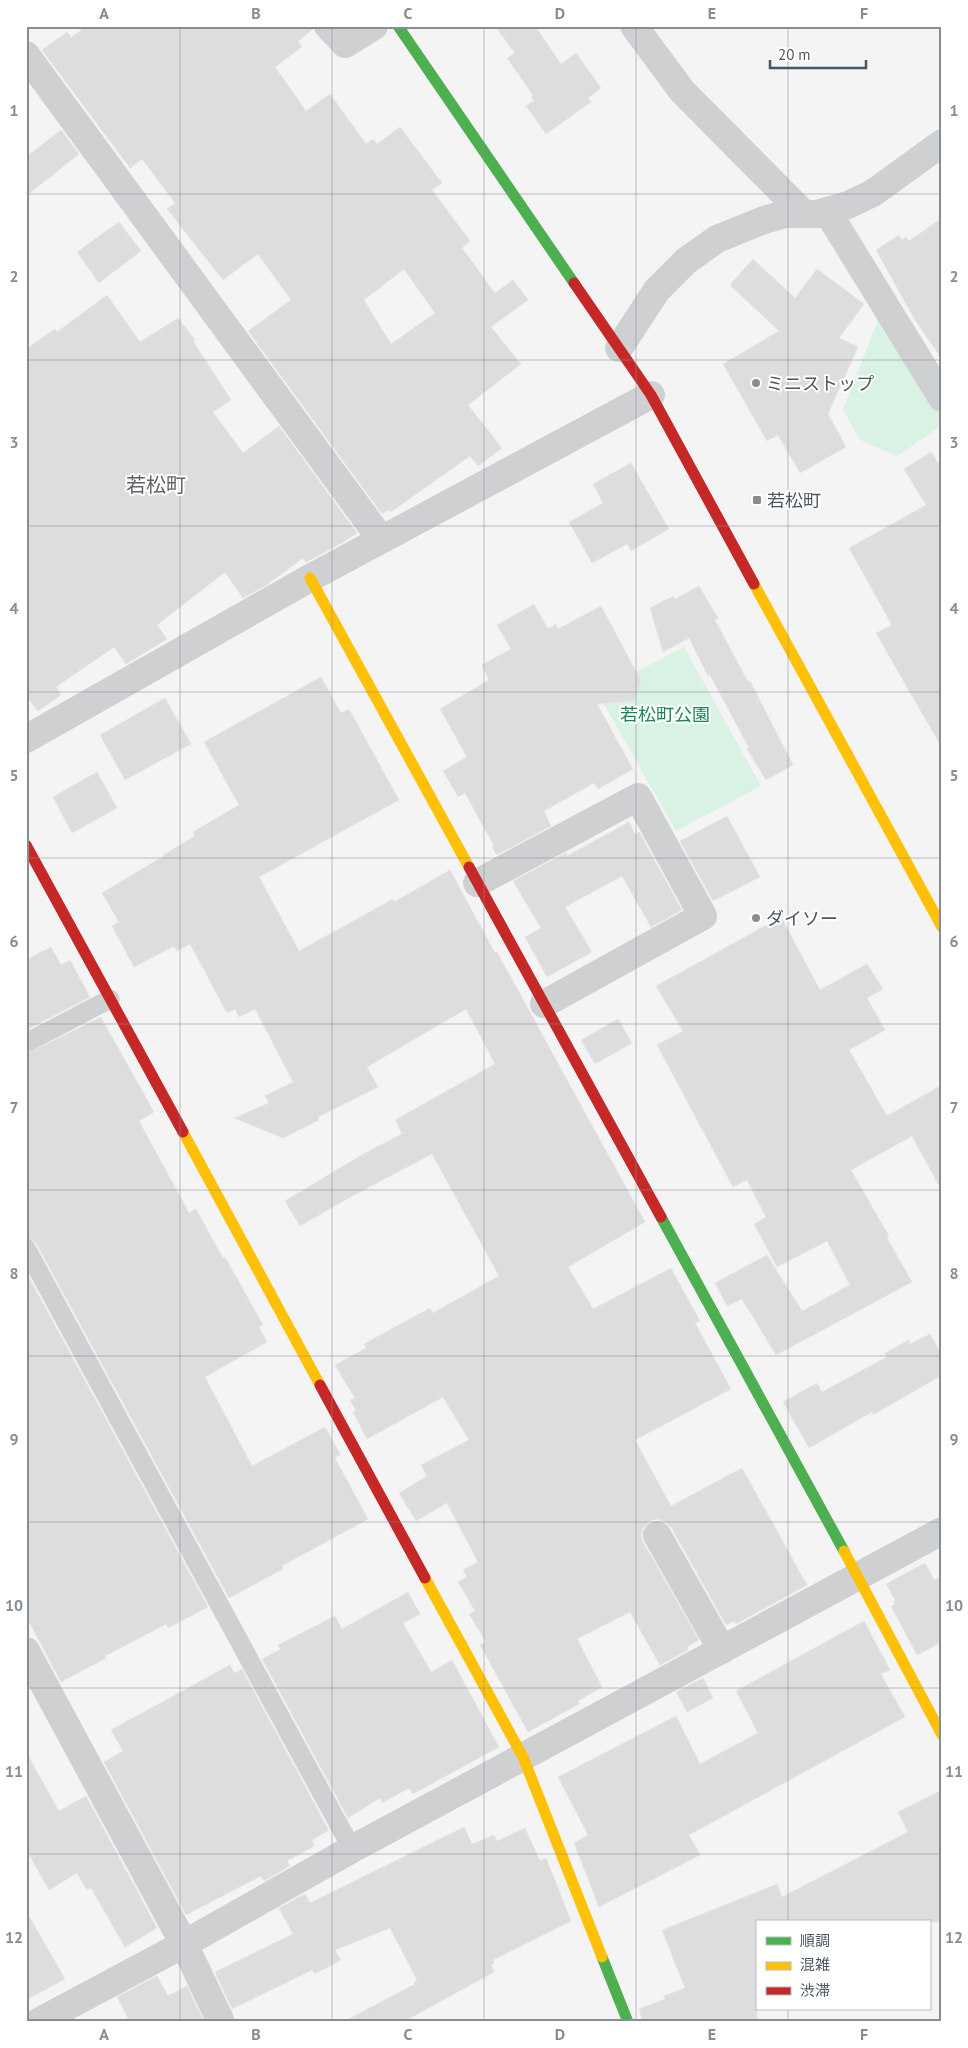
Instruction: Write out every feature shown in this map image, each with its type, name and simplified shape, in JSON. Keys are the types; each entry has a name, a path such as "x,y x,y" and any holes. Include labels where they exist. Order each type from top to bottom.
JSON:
{"street":[{"path":"328,26 345,44 374,26"},
{"path":"398,26 651,395 942,926"},
{"path":"634,26 682,92 815,213 939,385"},
{"path":"26,55 381,539"},
{"path":"619,348 657,290 694,255 717,239 764,220 785,214 815,213 848,205 872,193 942,143"},
{"path":"26,739 310,578 651,395"},
{"path":"310,578 858,1577 942,1735"},
{"path":"477,883 638,797 703,916 544,1004"},
{"path":"26,845 523,1757 628,2022"},
{"path":"38,2022 184,1944 352,1849 942,1531"},
{"path":"657,1535 722,1650"},
{"path":"26,1650 184,1944 221,2022"}],"lane":[{"path":"26,1043 110,999"},
{"path":"26,1248 352,1849"}],"green space":[{"path":"881,312 942,410 942,425 897,456 860,440 843,410"},
{"name":"若松町公園","path":"684,647 761,786 676,831 597,692"}],"building":[{"path":"86,26 313,26 313,29 298,41 302,47 275,67 306,111 330,94 366,144 373,139 377,144 400,127 442,183 432,190 470,241 462,248 495,293 513,280 528,300 491,327 521,364 468,405 502,448 478,466 470,456 391,512 389,510 382,514 248,331 291,300 258,254 223,280 167,209 175,203 142,159 130,168 42,50 67,32 71,38","holes":["404,269 435,313 391,344 364,300"]},
{"path":"495,26 535,26 561,64 576,53 601,88 588,98 591,102 546,134 526,106 534,101 531,96 533,95 507,58 515,53"},
{"path":"61,130 79,154 26,196 26,157"},
{"path":"942,218 942,359 915,320 876,250 899,235 902,240 906,237 909,241"},
{"path":"119,222 141,251 99,283 77,252"},
{"path":"753,259 795,298 817,269 864,304 839,338 858,347 828,414 846,447 800,473 778,435 767,441 723,364 779,331 730,285"},
{"path":"107,295 140,342 178,318 195,340 193,341 231,400 213,412 243,453 279,426 357,533 306,562 303,558 265,586 243,598 225,572 157,625 167,639 126,664 114,647 56,687 61,695 38,711 26,696 26,349 55,329 57,332"},
{"path":"931,452 942,469 942,748 876,633 892,625 849,548 926,505 904,469"},
{"path":"631,463 669,529 631,551 627,544 592,563 569,522 603,503 593,484"},
{"path":"699,586 718,618 715,620 748,682 750,681 793,765 766,780 747,749 749,748 710,675 708,676 689,638 663,652 650,608 673,596 675,599"},
{"path":"534,604 548,629 556,624 558,629 601,606 641,681 635,701 597,704 633,769 598,789 594,783 544,811 551,826 497,855 465,793 458,797 443,771 467,757 440,709 489,680 482,665 511,649 497,625"},
{"path":"321,677 341,713 349,709 399,800 259,877 299,951 393,899 394,902 450,870 645,1222 568,1267 593,1309 671,1268 700,1321 695,1323 731,1389 635,1440 671,1506 742,1468 807,1585 736,1624 734,1621 726,1625 671,1527 664,1521 657,1519 650,1521 643,1528 641,1535 643,1542 699,1640 687,1647 688,1650 660,1665 630,1612 577,1639 602,1687 578,1701 579,1704 528,1732 480,1645 486,1642 469,1614 475,1611 458,1582 467,1577 463,1570 478,1562 447,1503 416,1521 399,1493 427,1476 421,1465 469,1440 443,1397 367,1439 353,1412 356,1411 350,1400 355,1398 335,1365 366,1348 364,1344 430,1308 433,1313 499,1276 432,1154 300,1226 285,1201 365,1153 402,1134 395,1120 495,1064 466,1009 367,1067 378,1087 318,1117 319,1120 283,1138 234,1118 269,1103 265,1096 293,1082 255,1009 239,1017 235,1009 227,1013 190,944 177,951 174,946 134,967 112,926 119,922 102,893 164,856 195,836 193,832 239,805 204,742"},
{"path":"165,698 191,744 125,780 100,735"},
{"path":"97,772 117,808 72,833 53,797"},
{"path":"727,816 760,877 713,901 680,841"},
{"path":"629,822 635,834 639,832 682,910 651,927 622,876 565,907 592,952 547,977 525,937 541,928 513,881 566,853 567,856"},
{"path":"781,917 820,990 867,964 883,989 867,998 885,1030 849,1050 887,1116 942,1085 942,1191 912,1136 851,1170 889,1236 887,1238 912,1282 776,1355 742,1299 727,1306 715,1283 767,1255 802,1311 850,1285 827,1241 777,1267 754,1224 766,1217 747,1180 733,1187 657,1045 683,1031 656,986"},
{"path":"51,947 61,965 70,960 90,997 28,1029 26,1026 26,960"},
{"path":"101,1017 154,1112 139,1121 189,1213 196,1209 263,1325 259,1327 267,1342 205,1377 252,1466 325,1427 340,1454 335,1458 368,1519 282,1566 283,1569 229,1598 36,1243 26,1237 26,1054"},
{"path":"618,1019 632,1043 595,1064 581,1040"},
{"path":"26,1272 208,1607 168,1628 166,1624 61,1682 26,1616"},
{"path":"930,1334 942,1356 942,1375 873,1415 872,1412 809,1448 783,1402 817,1383 822,1392 887,1357 885,1353 909,1340 910,1344"},
{"path":"925,1563 934,1580 942,1576 942,1642 917,1655 891,1606 895,1604 893,1601 895,1600 886,1584"},
{"path":"408,1592 420,1614 403,1623 431,1672 452,1660 499,1747 413,1794 409,1788 382,1803 380,1798 348,1818 262,1659 281,1649 278,1645 335,1616 342,1629"},
{"path":"864,1621 890,1670 881,1674 905,1717 689,1835 700,1855 599,1907 574,1843 588,1835 558,1777 676,1716 700,1764 758,1733 736,1691"},
{"path":"230,1665 234,1673 242,1669 328,1831 312,1840 314,1846 287,1861 290,1866 264,1881 261,1876 186,1915 104,1762 123,1751 111,1730"},
{"path":"703,1678 713,1698 687,1712 676,1692"},
{"path":"26,1752 59,1811 86,1796 157,1928 125,1947 91,1888 87,1890 77,1873 49,1890 26,1849"},
{"path":"942,1790 942,1922 930,1922 930,1920 756,1920 757,2022 643,2022 639,2009 665,1999 664,1996 685,1988 662,1930 777,1884 782,1897 908,1832 898,1812"},
{"path":"464,1827 472,1844 494,1835 497,1841 525,1828 540,1861 546,1858 571,1921 493,1960 494,1963 491,1965 494,1972 403,2022 343,2022 415,1984 414,1982 417,1980 390,1928 335,1950 341,1960 315,1974 312,1970 232,2009 215,1972 293,1934 279,1908 305,1894 310,1903"},
{"path":"26,1911 65,1979 26,2000"},
{"path":"157,1976 168,1996 187,1986 204,2022 120,2022 128,2018 117,1997"}],"traffic: fast":[{"path":"398,26 574,283"},
{"path":"661,1217 844,1551"},
{"path":"602,1957 628,2022"}],"traffic: slow":[{"path":"310,578 469,867"},
{"path":"754,584 942,927"},
{"path":"183,1132 320,1385"},
{"path":"844,1551 942,1735"},
{"path":"425,1578 523,1757 602,1957"}],"traffic: jam":[{"path":"574,283 651,395 754,584"},
{"path":"26,845 183,1132"},
{"path":"469,867 661,1217"},
{"path":"320,1385 425,1578"}],"place":[{"name":"ミニストップ","path":"756,383"},
{"name":"若松町","path":"757,500"},
{"name":"ダイソー","path":"756,918"}],"district":[{"name":"若松町","path":"156,485"}]}
